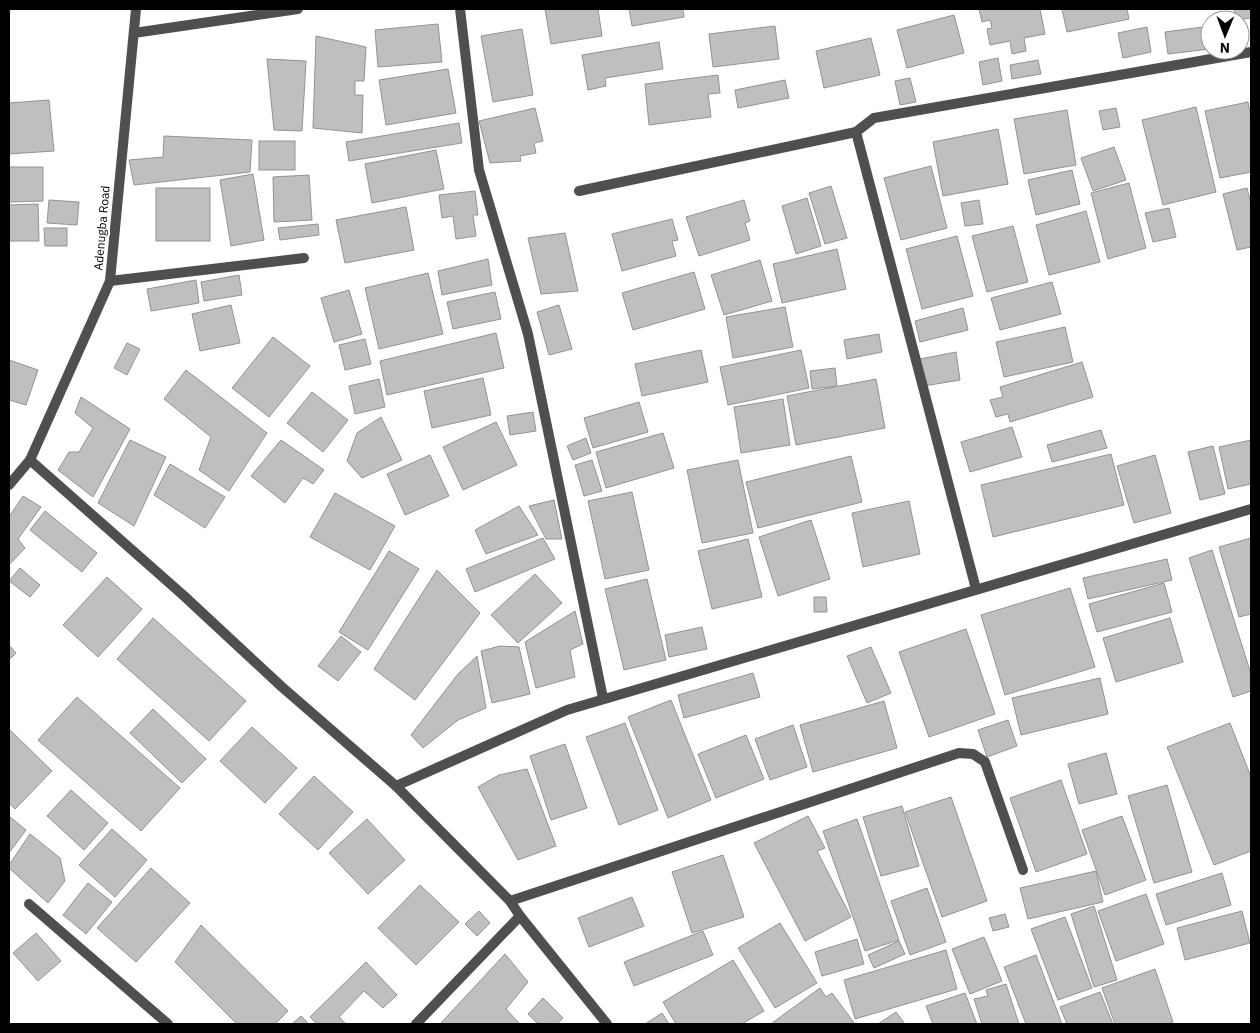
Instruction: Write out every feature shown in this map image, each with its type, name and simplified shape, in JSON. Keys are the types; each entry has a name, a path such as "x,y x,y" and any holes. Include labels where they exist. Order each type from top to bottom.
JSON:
{"street":[{"name":"Adenugba Road","path":"9,485 30,460 110,281 136,9"},
{"path":"134,34 298,9"},
{"path":"460,9 479,170 528,334 603,698"},
{"path":"579,192 856,132 874,118 1251,52"},
{"path":"856,132 976,589"},
{"path":"110,281 304,258"},
{"path":"30,460 282,687 396,786 510,901 607,1024"},
{"path":"396,786 567,710 603,698 811,639 1251,509"},
{"path":"510,901 959,753 973,754 985,762 1023,870"},
{"path":"29,904 168,1024"},
{"path":"416,1024 520,916"}],"building":[{"path":"545,9 598,9 602,36 551,44"},
{"path":"629,9 683,9 684,17 632,26"},
{"path":"979,9 1040,9 1045,34 1024,38 1026,51 1012,54 1010,41 990,45 987,29 992,28 990,20 982,22"},
{"path":"1062,9 1127,9 1129,19 1067,32"},
{"path":"1251,9 1251,18 1250,10 1234,10"},
{"path":"954,15 964,53 907,68 897,30"},
{"path":"438,24 442,62 378,67 375,30"},
{"path":"775,26 779,59 713,67 709,34"},
{"path":"1147,27 1151,52 1123,58 1118,33"},
{"path":"1200,27 1200,50 1168,54 1165,32"},
{"path":"522,29 533,95 493,102 481,36"},
{"path":"316,36 366,47 364,81 355,81 355,95 363,95 362,133 313,128"},
{"path":"871,38 880,75 824,88 816,51"},
{"path":"659,42 663,69 605,78 606,86 588,90 582,55"},
{"path":"998,58 1002,81 983,85 979,62"},
{"path":"267,59 306,61 302,131 274,130"},
{"path":"1038,60 1041,74 1012,79 1010,65"},
{"path":"448,69 456,113 386,125 379,80"},
{"path":"718,75 720,93 708,94 711,117 649,125 645,84"},
{"path":"910,78 916,102 900,105 895,81"},
{"path":"785,80 789,98 738,108 735,90"},
{"path":"49,100 54,151 9,154 9,103"},
{"path":"1248,102 1251,117 1251,172 1220,178 1205,111"},
{"path":"1196,107 1216,192 1163,205 1142,120"},
{"path":"535,108 543,141 534,143 536,153 520,156 521,161 490,163 479,121"},
{"path":"1116,108 1120,127 1103,130 1099,111"},
{"path":"1067,110 1076,165 1024,174 1014,119"},
{"path":"459,123 462,143 349,161 346,142"},
{"path":"998,129 1008,184 943,196 933,142"},
{"path":"164,136 252,140 250,172 134,185 129,160 163,157"},
{"path":"259,141 295,141 295,170 259,170"},
{"path":"1114,147 1126,180 1093,191 1081,158"},
{"path":"436,150 444,189 372,203 365,164"},
{"path":"931,166 947,228 901,240 884,178"},
{"path":"9,167 43,167 43,201 9,202"},
{"path":"1072,170 1080,204 1036,215 1028,180"},
{"path":"253,174 264,240 231,246 220,180"},
{"path":"309,175 312,220 274,222 273,177"},
{"path":"1129,183 1146,248 1108,259 1091,193"},
{"path":"831,186 847,238 825,244 809,193"},
{"path":"156,188 210,188 210,241 156,241"},
{"path":"1247,188 1251,204 1251,247 1237,250 1223,194"},
{"path":"475,191 478,215 473,215 476,236 456,239 453,216 442,218 439,195"},
{"path":"807,198 821,246 796,254 782,206"},
{"path":"49,200 79,202 77,225 47,223"},
{"path":"744,200 750,221 745,223 750,240 699,256 686,217"},
{"path":"979,200 983,224 965,226 961,203"},
{"path":"38,204 39,241 9,241 9,205"},
{"path":"406,207 414,250 345,263 336,220"},
{"path":"1169,208 1176,237 1153,242 1145,213"},
{"path":"1086,211 1100,262 1049,275 1036,225"},
{"path":"672,219 678,240 672,241 676,256 622,271 612,234"},
{"path":"318,224 319,235 280,240 278,228"},
{"path":"1013,226 1028,282 987,292 972,236"},
{"path":"44,228 67,228 67,246 45,246"},
{"path":"565,233 578,291 541,294 528,238"},
{"path":"957,236 973,296 922,309 906,249"},
{"path":"837,249 846,289 782,303 773,264"},
{"path":"488,259 492,285 442,295 438,271"},
{"path":"760,260 772,301 724,315 711,275"},
{"path":"694,272 705,309 633,330 622,293"},
{"path":"428,273 443,334 379,349 365,288"},
{"path":"239,275 242,295 204,301 201,282"},
{"path":"196,280 199,303 151,311 147,289"},
{"path":"1052,282 1061,314 1000,330 991,298"},
{"path":"349,290 362,334 334,342 321,298"},
{"path":"495,292 501,319 453,329 447,302"},
{"path":"231,305 240,343 200,351 192,314"},
{"path":"559,305 572,349 549,355 537,312"},
{"path":"785,307 793,347 733,358 726,317"},
{"path":"963,308 968,330 920,342 915,321"},
{"path":"1065,327 1073,362 1004,377 996,342"},
{"path":"496,333 504,368 387,395 380,361"},
{"path":"879,334 882,352 847,359 844,340"},
{"path":"273,337 310,366 269,417 232,388"},
{"path":"365,339 371,364 345,370 339,345"},
{"path":"127,343 140,349 127,375 114,368"},
{"path":"701,350 708,382 642,396 635,364"},
{"path":"801,350 809,388 728,405 720,367"},
{"path":"956,352 960,380 924,386 920,359"},
{"path":"9,360 38,370 26,405 9,400"},
{"path":"1082,362 1093,397 1010,422 1008,414 996,417 990,400 1003,397 1000,387"},
{"path":"835,368 837,386 812,389 810,371"},
{"path":"186,370 267,433 229,491 199,470 211,437 164,399"},
{"path":"483,378 491,415 432,428 424,391"},
{"path":"379,379 385,407 355,414 349,386"},
{"path":"876,379 885,428 796,445 787,396"},
{"path":"312,392 348,420 323,452 287,423"},
{"path":"81,397 130,429 93,497 58,470 69,452 79,452 93,428 75,413"},
{"path":"783,399 790,445 741,453 734,407"},
{"path":"639,402 648,432 593,448 584,418"},
{"path":"533,412 536,431 510,435 507,416"},
{"path":"381,417 402,460 362,478 347,461 357,433"},
{"path":"496,422 517,465 463,490 443,447"},
{"path":"1012,427 1022,457 970,472 961,442"},
{"path":"1101,430 1107,448 1052,462 1047,445"},
{"path":"663,433 674,468 606,488 596,452"},
{"path":"586,438 591,453 573,460 567,446"},
{"path":"130,440 166,457 134,526 98,503"},
{"path":"281,440 324,470 313,484 303,478 285,503 251,476"},
{"path":"1251,440 1251,484 1228,489 1219,447"},
{"path":"1213,446 1225,494 1200,500 1188,452"},
{"path":"1111,454 1124,505 993,537 981,485"},
{"path":"430,455 449,496 405,515 387,474"},
{"path":"1155,455 1171,513 1134,523 1117,466"},
{"path":"851,456 862,502 758,528 746,482"},
{"path":"592,460 602,491 584,496 575,465"},
{"path":"738,460 753,533 702,543 687,470"},
{"path":"170,464 225,497 205,528 154,495"},
{"path":"632,492 649,570 605,579 588,501"},
{"path":"335,493 395,526 370,570 310,537"},
{"path":"23,496 41,507 18,539 25,548 9,565 9,517"},
{"path":"554,500 562,539 546,539 529,506"},
{"path":"909,501 920,554 863,567 852,513"},
{"path":"519,506 538,535 486,554 475,530"},
{"path":"45,511 97,553 82,572 30,530"},
{"path":"811,520 830,579 778,596 759,537"},
{"path":"543,538 555,559 475,592 466,569"},
{"path":"1251,538 1251,614 1239,617 1219,547"},
{"path":"748,539 762,597 712,609 698,551"},
{"path":"1212,550 1251,674 1251,691 1233,697 1189,558"},
{"path":"389,551 419,569 368,650 339,632"},
{"path":"1167,559 1172,580 1088,599 1083,578"},
{"path":"20,568 40,585 30,597 9,581"},
{"path":"437,570 480,613 415,700 374,669"},
{"path":"535,574 562,603 518,643 491,615"},
{"path":"107,577 142,609 98,657 63,625"},
{"path":"647,579 666,660 624,670 605,589"},
{"path":"1164,583 1172,612 1097,632 1089,604"},
{"path":"1070,588 1095,667 1005,695 981,615"},
{"path":"814,597 826,597 827,612 814,612"},
{"path":"575,611 583,644 570,650 575,677 536,688 525,642"},
{"path":"153,618 246,701 209,741 117,659"},
{"path":"1170,618 1183,662 1116,682 1103,638"},
{"path":"702,627 707,649 669,657 665,635"},
{"path":"966,629 995,714 929,737 899,652"},
{"path":"341,636 361,652 338,681 318,666"},
{"path":"9,645 16,653 9,660"},
{"path":"500,646 519,647 530,694 492,703 481,651"},
{"path":"871,647 891,693 867,703 847,656"},
{"path":"477,656 486,708 458,720 423,748 411,735 458,674"},
{"path":"753,673 760,697 684,718 678,695"},
{"path":"1100,678 1108,714 1021,735 1012,698"},
{"path":"77,697 180,788 141,831 38,740"},
{"path":"671,700 711,800 668,818 628,717"},
{"path":"884,701 897,748 813,772 800,725"},
{"path":"153,709 206,759 182,783 130,733"},
{"path":"1008,720 1017,746 987,757 978,730"},
{"path":"625,723 658,810 619,825 586,737"},
{"path":"1230,723 1251,777 1251,851 1214,865 1167,747"},
{"path":"793,725 807,767 770,780 755,739"},
{"path":"252,727 297,768 265,803 220,761"},
{"path":"9,729 52,771 15,809 9,803"},
{"path":"746,735 764,779 716,798 698,754"},
{"path":"565,744 587,808 551,820 530,756"},
{"path":"1106,753 1117,794 1079,804 1068,764"},
{"path":"527,769 556,846 518,860 478,787 499,775"},
{"path":"314,776 353,812 318,850 279,814"},
{"path":"1061,780 1087,854 1036,872 1010,798"},
{"path":"1167,785 1192,872 1154,883 1128,796"},
{"path":"71,790 108,823 84,850 47,816"},
{"path":"951,797 987,901 942,917 905,812"},
{"path":"902,806 919,866 881,876 863,817"},
{"path":"9,816 26,830 9,853"},
{"path":"808,816 825,848 817,851 851,917 805,941 754,843"},
{"path":"1122,816 1146,880 1105,895 1082,830"},
{"path":"367,819 405,860 368,894 329,853"},
{"path":"857,819 899,940 865,951 823,831"},
{"path":"112,829 147,860 115,897 79,865"},
{"path":"30,834 60,858 65,881 48,903 9,868 9,865"},
{"path":"723,855 744,917 692,933 672,872"},
{"path":"151,868 190,903 136,962 97,928"},
{"path":"1096,871 1103,902 1028,919 1020,888"},
{"path":"1222,873 1231,905 1166,925 1156,894"},
{"path":"88,883 112,902 86,934 63,915"},
{"path":"420,885 459,922 416,965 378,928"},
{"path":"927,888 946,942 910,955 891,901"},
{"path":"1146,894 1164,944 1116,961 1098,911"},
{"path":"632,897 644,926 589,947 578,918"},
{"path":"1094,906 1117,980 1094,987 1071,914"},
{"path":"479,911 490,923 477,936 465,924"},
{"path":"1242,911 1250,943 1185,960 1177,928"},
{"path":"1005,914 1009,927 993,931 989,918"},
{"path":"1065,917 1092,988 1058,1000 1031,929"},
{"path":"780,923 817,983 775,1008 738,948"},
{"path":"201,925 288,1011 275,1024 237,1024 175,962"},
{"path":"703,931 713,955 634,986 624,962"},
{"path":"36,933 61,961 38,981 13,953"},
{"path":"984,937 1002,981 970,994 952,949"},
{"path":"857,939 864,964 822,976 815,952"},
{"path":"899,941 905,954 874,968 868,955"},
{"path":"946,950 957,989 855,1019 844,980"},
{"path":"505,954 528,982 506,1009 520,1024 440,1024"},
{"path":"1036,955 1062,1024 1026,1024 1004,967"},
{"path":"733,960 764,1011 742,1024 676,1024 663,1002"},
{"path":"366,962 397,995 383,1008 364,991 339,1017 346,1024 317,1024 310,1017"},
{"path":"1155,969 1173,1022 1168,1024 1115,1024 1102,988"},
{"path":"1006,984 1019,1024 982,1024 974,999 988,996 986,990"},
{"path":"820,988 826,997 832,993 855,1024 772,1023"},
{"path":"1100,992 1113,1024 1067,1024 1060,1007"},
{"path":"965,993 977,1024 933,1024 926,1006"},
{"path":"543,998 563,1018 557,1024 538,1024 528,1014"},
{"path":"896,1012 905,1024 878,1024"},
{"path":"662,1013 669,1024 645,1024"},
{"path":"301,1016 309,1024 292,1024"}]}
